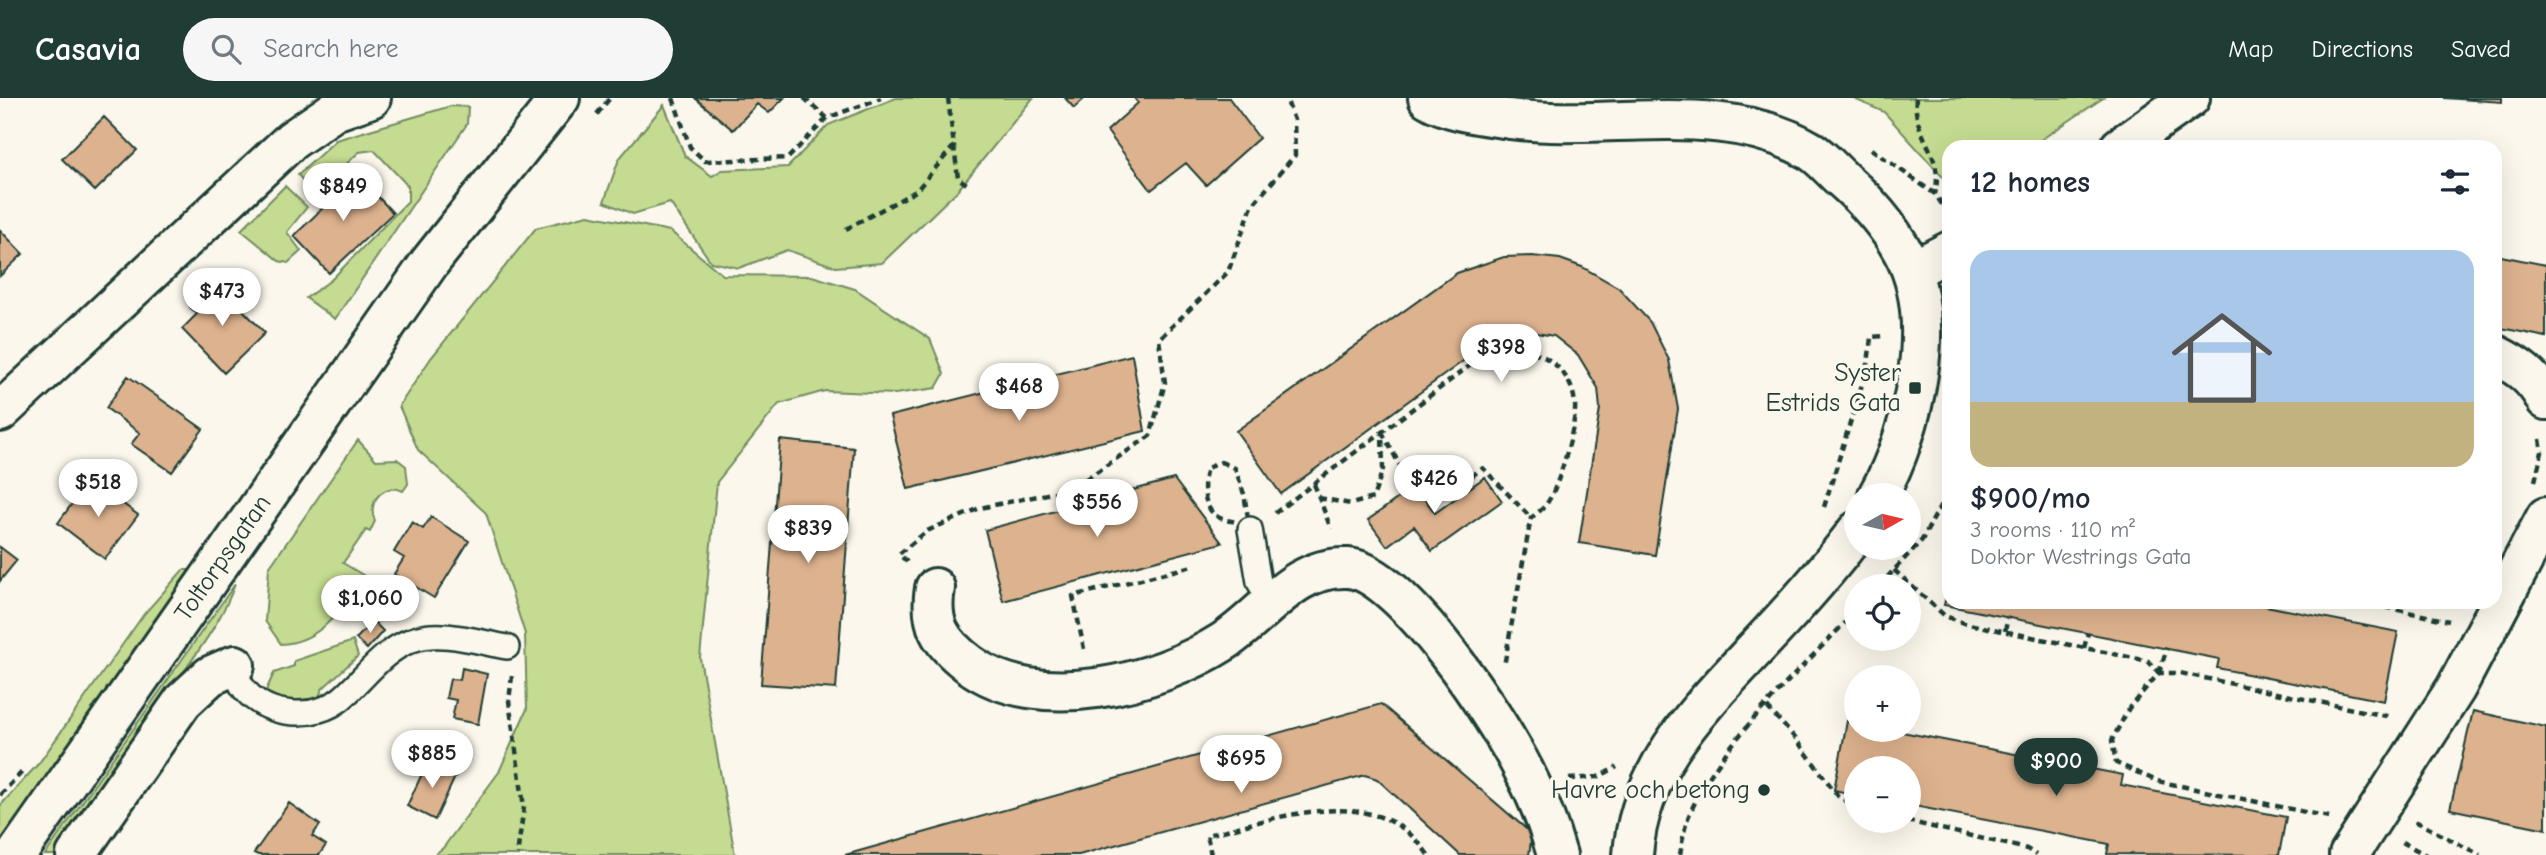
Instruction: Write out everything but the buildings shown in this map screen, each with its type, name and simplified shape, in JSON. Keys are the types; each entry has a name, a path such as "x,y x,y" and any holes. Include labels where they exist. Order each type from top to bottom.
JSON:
{"street":[{"path":"0,412 292,139 334,111 372,98"},
{"path":"1428,98 1482,115 1550,124 1719,120 1772,133 1812,151 1866,200 1895,237 1913,270 1920,335 1915,388 1900,449 1884,483"},
{"path":"2130,140 2190,98"},
{"name":"Toltorpsgatan","path":"16,855 430,262 557,99"},
{"path":"1913,270 1942,255"},
{"path":"2502,358 2521,367 2539,386 2542,415"},
{"path":"2502,593 2538,505"},
{"path":"1633,855 1640,812 1651,783 1673,741 1707,700 1826,573 1844,549"},
{"path":"935,588 934,616 948,648 986,677 1036,688 1092,689 1145,679 1181,667 1226,640 1299,579 1326,570 1350,568 1385,585 1430,630 1493,717 1524,770 1548,822 1557,855"},
{"path":"2367,826 2456,688 2495,609"},
{"path":"76,855 183,701 210,676 234,665"}],"lane":[{"path":"1255,526 1259,582 1271,603"},
{"path":"234,665 243,688 261,705 280,712 303,712 320,710 341,699 394,648 414,638 435,635 507,647"}],"path":[{"path":"673,98 690,147 705,161 788,158 827,118 881,98"},
{"path":"804,98 827,118"},
{"path":"948,98 958,178 968,184"},
{"path":"935,588 899,554 927,531 980,508 1071,489 1150,436 1165,383 1158,339 1228,272 1252,206 1295,155 1294,120 1286,98"},
{"path":"1916,98 1914,118 1938,167 1935,194"},
{"path":"846,229 916,191 954,146"},
{"path":"1823,510 1868,365 1871,337 1920,335"},
{"path":"1270,515 1485,354 1499,348 1520,347 1541,354 1553,363 1569,385 1575,403 1573,433 1548,503 1531,518 1483,468 1436,501 1410,478 1382,432"},
{"path":"2538,505 2542,415"},
{"path":"1319,498 1361,504 1373,498 1383,469 1382,432"},
{"path":"1410,478 1418,474 1430,460 1442,456"},
{"path":"1221,462 1235,468 1255,526 1213,514 1203,486 1207,468 1221,462"},
{"path":"1314,484 1334,536"},
{"path":"1890,574 1922,540 1942,503"},
{"path":"1092,689 1073,596 1193,566"},
{"path":"1894,570 1945,616 2148,660 2159,673 2180,673 2431,727"},
{"path":"2394,609 2487,629"},
{"path":"2005,631 2008,617"},
{"path":"1680,855 1687,820 1705,783 1737,741 1844,624"},
{"path":"2084,648 2088,633"},
{"path":"507,647 512,681 509,701 524,807 517,855"},
{"path":"2167,648 2159,673 2129,708 2112,740 2116,763 2157,781 2367,826 2428,830 2480,855"},
{"path":"1768,707 1796,738 1838,796 1844,800"},
{"path":"1562,779 1598,777 1623,763"},
{"path":"1211,855 1207,835 1274,819 1356,808 1389,818 1414,834 1428,855"},
{"path":"1921,824 2027,849 2036,855"}],"green space":[{"path":"896,98 1033,98 958,190 882,263 836,267 787,250 739,268 711,262 670,203 633,214 604,202 619,159 664,105 685,156 712,176 722,170 788,167 828,125"},
{"path":"1852,98 2103,98 2040,140 1942,140 1942,176 1884,112"},
{"path":"451,106 468,107 467,124 335,319 306,298 331,280 408,201 408,186 374,150 359,152 315,194 298,175 336,140"},
{"path":"285,186 307,207 287,232 301,251 288,263 279,261 241,230"},
{"path":"588,215 670,231 723,275 812,276 855,289 930,339 944,374 936,388 895,394 825,391 779,404 717,482 700,658 735,855 434,855 443,848 499,772 527,709 525,634 486,513 418,450 399,406 431,358 536,228"},
{"path":"358,440 376,460 397,459 406,466 408,484 403,491 389,489 378,496 373,507 375,521 370,532 366,530 343,563 366,577 349,599 320,630 296,642 281,644 265,621 269,568"},
{"path":"183,570 188,570 188,573 0,845 0,806 39,763 144,614"},
{"path":"235,584 206,640 56,855 45,855"},
{"path":"353,641 358,656 322,689 317,702 291,704 264,695 274,673 294,666 294,661"}],"place":[{"name":"Syster Estrids Gata","path":"1915,388"},
{"name":"Havre och betong","path":"1764,790"}]}
